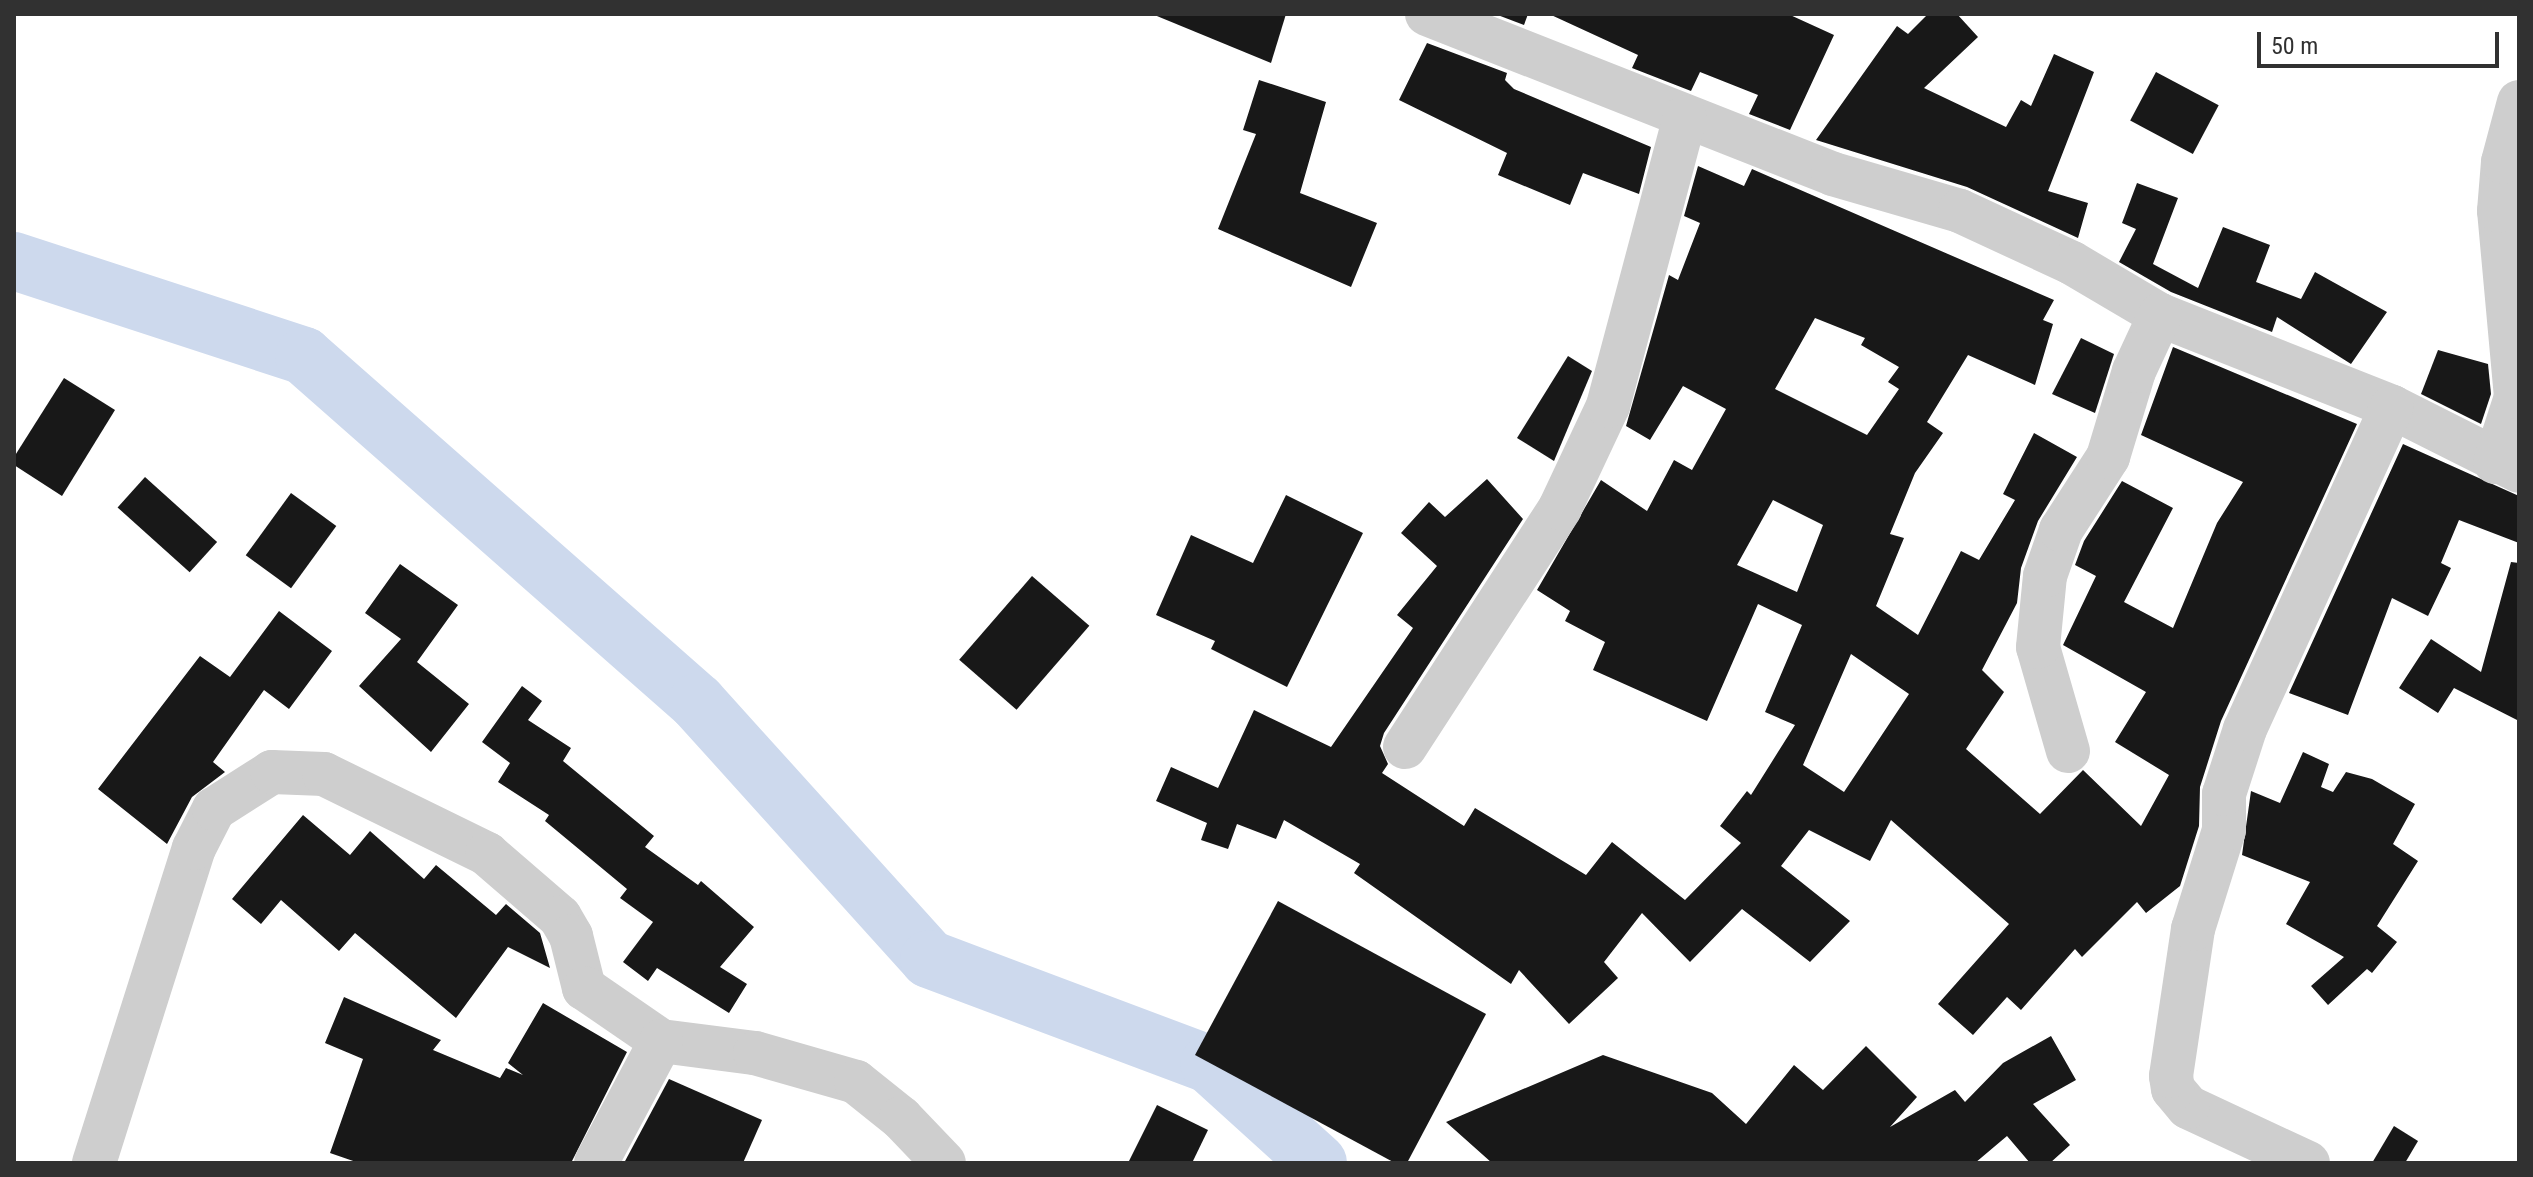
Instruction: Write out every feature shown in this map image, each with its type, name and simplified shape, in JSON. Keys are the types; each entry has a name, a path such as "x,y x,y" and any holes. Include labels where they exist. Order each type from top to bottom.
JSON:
{"street":[{"path":"1427,14 1833,174 1960,211 2072,263 2160,315 2392,407 2507,466 2516,397 2499,211 2503,162 2519,102"},
{"path":"1405,747 1560,508 1603,418 1636,316 1685,117"},
{"path":"2068,751 2038,647 2045,576 2061,530 2108,457 2134,371 2160,315"},
{"path":"2308,1163 2188,1107 2173,1089 2171,1076 2193,929 2224,830 2224,794 2245,729 2392,407"},
{"path":"94,1163 194,848 214,809 272,772 324,774 487,854 560,917 571,936 584,988 661,1041 755,1053 856,1082 901,1118 944,1163"},
{"path":"596,1163 661,1041"}],"building":[{"path":"1152,14 1286,14 1271,63"},
{"path":"1495,14 1528,14 1524,25"},
{"path":"1549,14 1788,14 1834,35 1790,130 1749,114 1758,95 1700,72 1691,91 1632,68 1638,55"},
{"path":"1928,14 1957,14 1978,37 1924,88 2006,127 2021,100 2031,106 2054,54 2094,72 2048,191 2088,203 2078,238 1967,187 1816,140 1897,26 1908,34"},
{"path":"1427,43 1507,73 1505,80 1514,89 1651,147 1639,194 1583,173 1570,205 1498,175 1507,153 1399,100"},
{"path":"2156,72 2219,105 2193,154 2130,121"},
{"path":"1259,80 1326,102 1300,193 1377,223 1351,287 1218,229 1256,134 1243,130"},
{"path":"1698,166 1744,186 1752,169 2054,300 2043,320 2053,324 2035,385 1968,355 1927,422 1943,433 1915,473 1890,534 1904,538 1876,606 1918,635 1961,551 1979,560 2015,500 2003,494 2034,433 2077,457 2038,521 2021,568 2017,603 1982,670 2004,692 1966,749 2040,814 2083,770 2141,826 2169,775 2115,742 2146,692 2063,645 2096,576 2075,565 2084,541 2122,481 2173,508 2124,602 2173,628 2217,523 2243,482 2141,435 2173,347 2357,424 2221,721 2200,787 2199,826 2180,886 2146,913 2137,902 2082,957 2075,949 2021,1010 2007,997 1973,1035 1938,1004 2009,924 1891,820 1870,861 1809,830 1781,866 1850,921 1810,962 1742,909 1690,962 1642,913 1604,962 1618,978 1569,1024 1519,970 1511,984 1354,873 1360,864 1284,820 1276,839 1237,824 1228,849 1201,840 1207,823 1156,801 1171,767 1218,788 1254,710 1331,747 1413,628 1397,615 1437,566 1401,533 1429,502 1445,517 1487,479 1523,519 1384,733 1380,746 1388,764 1382,773 1464,826 1475,808 1586,875 1612,842 1685,900 1741,843 1720,826 1747,791 1751,795 1795,725 1765,712 1802,625 1758,604 1707,721 1593,670 1605,642 1565,621 1570,611 1537,590 1601,480 1647,511 1674,460 1692,470 1726,409 1683,386 1650,440 1626,426 1669,275 1678,280 1700,223 1684,216","holes":["1815,318 1865,338 1861,345 1899,367 1888,382 1899,389 1867,435 1775,389","1773,500 1823,525 1797,592 1737,565","1851,654 1909,694 1844,792 1803,765"]},
{"path":"2137,183 2178,198 2153,264 2198,288 2223,227 2270,245 2256,282 2301,299 2315,272 2387,312 2351,364 2277,317 2272,332 2171,292 2119,262 2136,229 2122,223"},
{"path":"2081,338 2114,354 2095,413 2052,394"},
{"path":"2438,350 2488,364 2491,394 2481,424 2421,394"},
{"path":"1568,356 1592,371 1554,461 1517,438"},
{"path":"64,378 115,410 62,496 14,465 14,457"},
{"path":"2403,444 2519,496 2519,543 2459,520 2441,563 2451,568 2428,616 2392,598 2348,715 2289,693"},
{"path":"145,477 217,542 190,572 118,507"},
{"path":"291,493 336,526 291,588 246,555"},
{"path":"1286,495 1363,533 1287,687 1211,649 1215,641 1156,615 1191,535 1253,563"},
{"path":"2511,562 2519,563 2519,721 2454,688 2438,713 2399,688 2431,639 2481,672"},
{"path":"400,564 458,605 417,662 469,704 431,752 359,686 401,639 365,613"},
{"path":"1032,576 1089,626 1017,710 959,660"},
{"path":"279,611 332,651 289,709 264,690 213,762 225,772 192,797 167,844 98,789 200,656 230,677"},
{"path":"522,686 542,701 528,720 571,748 563,761 654,836 645,847 698,885 701,881 754,927 720,967 747,984 729,1013 657,968 648,981 623,962 653,922 620,898 627,889 545,821 549,815 498,782 510,763 482,742"},
{"path":"2303,752 2329,764 2321,787 2333,792 2346,772 2372,779 2415,804 2393,844 2418,861 2377,926 2397,942 2372,973 2367,969 2328,1005 2311,986 2344,957 2286,924 2310,882 2242,855 2251,791 2280,803"},
{"path":"303,815 350,855 370,831 424,879 436,865 496,915 506,904 540,933 550,968 508,947 456,1018 355,933 339,951 281,900 261,924 232,899"},
{"path":"1278,901 1486,1014 1407,1163 1395,1163 1195,1055"},
{"path":"344,997 441,1040 433,1050 500,1078 506,1068 523,1075 508,1063 543,1003 627,1052 571,1163 359,1163 330,1153 363,1059 325,1043"},
{"path":"2051,1036 2076,1080 2033,1104 2070,1145 2050,1163 2030,1163 2007,1136 1975,1163 1492,1163 1446,1122 1603,1055 1712,1093 1746,1124 1794,1065 1823,1090 1866,1046 1917,1097 1890,1127 1955,1090 1965,1102 2003,1063"},
{"path":"669,1079 762,1120 743,1163 624,1163"},
{"path":"1157,1105 1208,1130 1192,1163 1128,1163"},
{"path":"2394,1126 2418,1141 2405,1163 2372,1163"}],"waterway":[{"path":"14,261 304,356 697,702 929,959 1209,1064 1318,1163"}]}
